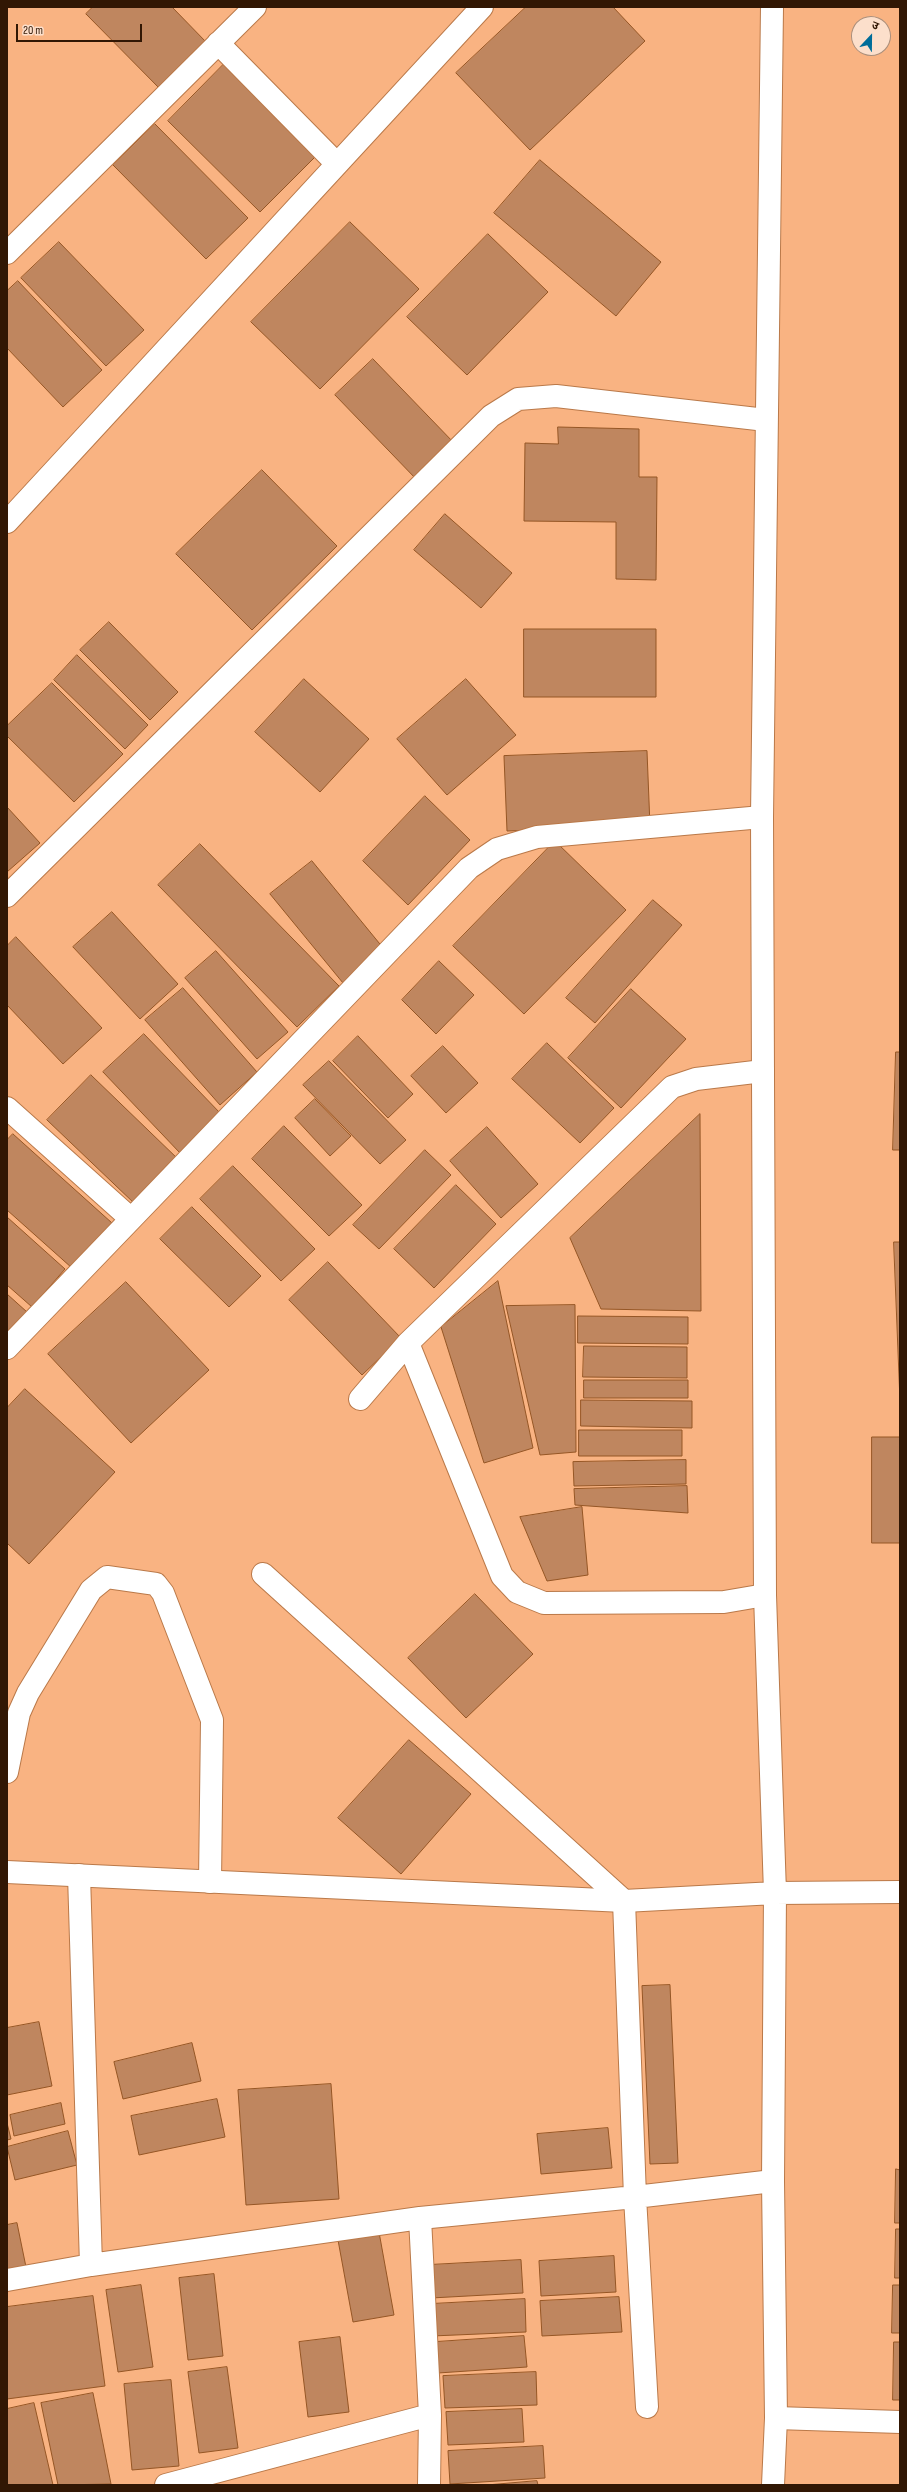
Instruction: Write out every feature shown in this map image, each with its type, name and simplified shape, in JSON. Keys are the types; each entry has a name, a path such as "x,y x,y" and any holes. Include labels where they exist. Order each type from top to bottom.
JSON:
{"street":[{"path":"7,253 255,7"},
{"path":"7,522 482,7"},
{"path":"772,7 762,817 765,1595 775,1893 773,2181 776,2418 773,2485"},
{"path":"218,43 337,164"},
{"path":"7,896 492,416 518,399 556,396 766,420"},
{"path":"7,1348 130,1218 469,868 497,849 537,837 762,817"},
{"path":"360,1399 408,1343 672,1087 696,1079 763,1071"},
{"path":"7,1108 130,1218"},
{"path":"408,1343 502,1576 517,1592 544,1603 724,1602 765,1595"},
{"path":"263,1574 624,1901 635,2197 646,2407"},
{"path":"7,1772 22,1706 92,1590 107,1577 156,1584 163,1593 212,1720 210,1882"},
{"path":"7,1872 624,1901 775,1893 900,1892"},
{"path":"79,1875 91,2265"},
{"path":"7,2280 91,2265 420,2218 635,2197 773,2181"},
{"path":"420,2218 430,2416 429,2485"},
{"path":"166,2485 430,2416"},
{"path":"776,2418 900,2422"}],"building":[{"path":"93,7 172,7 207,43 160,89 86,14"},
{"path":"526,7 613,7 645,41 530,150 456,73"},
{"path":"225,63 318,154 260,212 168,121"},
{"path":"155,124 248,218 206,259 113,165"},
{"path":"540,160 661,262 616,316 494,213"},
{"path":"350,222 419,289 320,389 251,322"},
{"path":"488,234 548,292 467,375 407,317"},
{"path":"59,242 144,330 106,366 21,278"},
{"path":"18,281 102,370 63,407 7,348 7,291"},
{"path":"373,359 455,444 417,480 335,395"},
{"path":"558,427 639,429 639,477 657,477 656,580 616,579 616,522 524,521 525,443 558,444"},
{"path":"262,470 337,546 252,630 176,554"},
{"path":"445,514 512,573 481,608 414,550"},
{"path":"109,622 178,692 150,720 80,650"},
{"path":"524,629 656,629 656,697 524,697"},
{"path":"77,655 148,725 125,749 54,680"},
{"path":"304,679 369,739 320,792 255,732"},
{"path":"466,679 516,735 447,795 397,739"},
{"path":"52,683 123,754 74,802 7,736 7,726"},
{"path":"647,751 650,826 507,831 504,756"},
{"path":"425,796 470,840 408,905 363,861"},
{"path":"7,807 40,843 7,872"},
{"path":"555,841 626,910 524,1014 453,946"},
{"path":"200,844 339,986 297,1027 158,885"},
{"path":"312,861 384,949 343,983 270,894"},
{"path":"653,900 682,925 595,1023 566,998"},
{"path":"112,912 178,984 140,1019 73,947"},
{"path":"16,937 102,1028 63,1064 7,1005 7,946"},
{"path":"216,951 288,1032 257,1059 185,978"},
{"path":"439,961 474,995 436,1034 402,1000"},
{"path":"183,988 257,1072 220,1105 145,1020"},
{"path":"631,989 686,1039 621,1108 568,1058"},
{"path":"144,1034 221,1114 180,1153 103,1072"},
{"path":"358,1036 413,1094 388,1118 333,1061"},
{"path":"547,1043 614,1108 580,1143 512,1079"},
{"path":"443,1046 478,1083 446,1113 411,1076"},
{"path":"896,1052 900,1052 900,1150 893,1150"},
{"path":"329,1061 406,1140 380,1164 303,1085"},
{"path":"91,1075 179,1160 136,1205 47,1120"},
{"path":"315,1099 351,1136 330,1156 295,1118"},
{"path":"700,1114 701,1311 601,1309 570,1238"},
{"path":"284,1126 362,1205 329,1236 252,1159"},
{"path":"487,1127 538,1184 501,1218 450,1161"},
{"path":"13,1134 112,1223 72,1268 7,1210 7,1140"},
{"path":"425,1150 451,1175 379,1249 353,1225"},
{"path":"233,1166 315,1249 281,1281 200,1199"},
{"path":"456,1185 496,1224 434,1288 394,1249"},
{"path":"192,1207 261,1276 229,1307 160,1239"},
{"path":"7,1217 65,1269 32,1307 7,1285"},
{"path":"894,1242 900,1242 900,1401"},
{"path":"328,1262 401,1338 362,1375 289,1300"},
{"path":"498,1281 533,1448 484,1463 441,1327"},
{"path":"126,1282 209,1370 131,1443 48,1354"},
{"path":"7,1294 27,1312 7,1334"},
{"path":"575,1305 576,1452 540,1455 506,1306"},
{"path":"578,1316 688,1317 688,1344 578,1343"},
{"path":"584,1346 687,1347 687,1378 583,1377"},
{"path":"584,1380 688,1380 688,1398 584,1398"},
{"path":"25,1389 115,1472 29,1564 7,1543 7,1408"},
{"path":"581,1400 692,1401 692,1428 581,1426"},
{"path":"579,1430 682,1430 682,1456 579,1456"},
{"path":"872,1437 900,1437 900,1543 872,1543"},
{"path":"686,1460 686,1484 574,1486 573,1462"},
{"path":"687,1486 688,1513 575,1505 574,1489"},
{"path":"582,1507 588,1575 547,1581 520,1517"},
{"path":"475,1594 533,1654 466,1718 408,1658"},
{"path":"409,1740 471,1794 401,1874 338,1818"},
{"path":"670,1985 678,2163 650,2164 642,1986"},
{"path":"39,2022 52,2086 7,2095 7,2028"},
{"path":"192,2043 201,2081 123,2099 114,2062"},
{"path":"331,2084 339,2199 246,2205 238,2090"},
{"path":"217,2099 225,2137 139,2155 131,2116"},
{"path":"61,2103 65,2124 14,2136 10,2115"},
{"path":"7,2123 11,2139 7,2140"},
{"path":"608,2128 612,2168 541,2174 537,2134"},
{"path":"68,2131 77,2165 15,2180 7,2147"},
{"path":"896,2169 900,2170 900,2223 895,2223"},
{"path":"17,2223 26,2267 7,2271 7,2225"},
{"path":"896,2229 900,2229 900,2278 895,2278"},
{"path":"379,2232 394,2315 353,2322 338,2240"},
{"path":"614,2256 616,2292 541,2296 539,2261"},
{"path":"521,2260 523,2293 431,2298 429,2265"},
{"path":"214,2274 223,2356 188,2360 179,2278"},
{"path":"141,2285 153,2367 118,2372 106,2290"},
{"path":"893,2285 900,2285 900,2333 892,2333"},
{"path":"93,2296 105,2386 7,2399 7,2307"},
{"path":"619,2297 622,2332 542,2336 540,2301"},
{"path":"525,2299 526,2332 432,2336 431,2304"},
{"path":"524,2336 527,2367 438,2373 436,2342"},
{"path":"340,2337 349,2412 308,2417 299,2342"},
{"path":"894,2342 900,2342 900,2400 893,2400"},
{"path":"227,2367 238,2448 199,2453 188,2372"},
{"path":"536,2372 537,2405 445,2408 443,2376"},
{"path":"171,2380 179,2466 132,2470 124,2384"},
{"path":"93,2393 111,2484 58,2485 41,2403"},
{"path":"34,2403 53,2485 7,2485 7,2409"},
{"path":"522,2409 524,2442 448,2445 446,2412"},
{"path":"543,2446 545,2478 450,2484 448,2451"},
{"path":"537,2481 538,2485 487,2485"}]}
